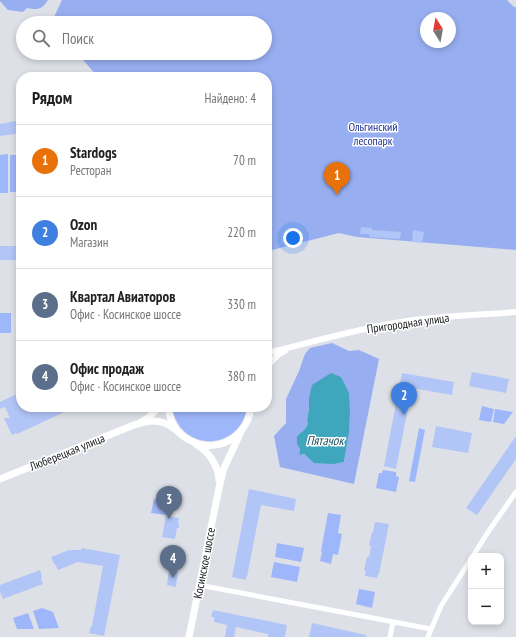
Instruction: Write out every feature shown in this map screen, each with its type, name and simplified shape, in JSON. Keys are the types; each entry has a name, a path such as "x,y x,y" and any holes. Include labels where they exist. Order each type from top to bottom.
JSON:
{"main road":[{"path":"134,425 148,418 154,412"},
{"path":"169,412 176,430 182,435"},
{"name":"Косинское шоссе","path":"189,637 224,468 241,431 248,420 250,412"},
{"name":"Косинское шоссе","path":"134,425 147,422 159,422 169,425 201,447 215,464 219,475 219,488"},
{"name":"Люберецкая улица","path":"0,479 134,425"},
{"path":"189,440 197,444 204,445 221,444 229,441 241,431"}],"street":[{"name":"Пригородная улица","path":"302,344 339,334 406,321 516,312"},
{"path":"272,352 302,344"},
{"path":"272,361 278,355 302,344"},
{"path":"475,553 516,492"},
{"path":"428,637 441,606 468,564"},
{"path":"199,586 431,629"},
{"path":"390,637 393,622"}],"shaded area":[{"path":"8,154 8,193 0,193 0,155"},
{"path":"10,155 16,155 16,192 10,192"},
{"path":"0,313 11,313 11,333 0,333"},
{"path":"482,406 494,409 491,422 479,420"},
{"path":"495,409 513,412 504,424 493,422"},
{"path":"174,412 245,412 242,422 233,432 222,439 210,441 197,439 186,433 177,422"},
{"path":"419,428 425,430 415,482 409,481"},
{"path":"383,470 396,472 396,476 399,477 396,492 376,488 379,473 382,473"},
{"path":"154,499 168,501 166,515 151,513"},
{"path":"328,513 341,515 338,533 342,534 338,555 333,554 331,564 320,561"},
{"path":"277,543 304,548 301,562 275,557"},
{"path":"274,562 300,567 297,582 271,577"},
{"path":"359,589 375,592 372,608 356,604"},
{"path":"42,608 53,612 59,628 39,629 33,611"},
{"path":"28,613 34,629 17,629 13,618"}],"green space":[{"path":"0,0 48,0 41,7 36,9 27,8 23,12 8,10"},
{"name":"Ольгинский лесопарк","path":"62,0 507,0 514,7 516,7 516,250 357,237 339,233 272,250 272,72 94,72 83,60 272,60 272,16 54,16"},
{"path":"332,343 349,351 359,350 379,359 354,484 280,467 274,436 286,423 286,399 305,354 310,348","holes":["309,399 350,414 344,462 314,463 304,454 299,455 300,449 297,436 308,424"]}],"water":[{"name":"Пятачок","path":"331,373 341,377 349,393 349,432 344,462 333,464 314,463 304,454 299,455 300,449 297,444 297,436 308,424 309,399 312,385"}],"building":[{"path":"16,121 16,134 0,136 0,124"},
{"path":"361,227 372,228 372,230 401,232 400,239 369,237 369,234 360,234"},
{"path":"413,230 424,232 422,243 412,242"},
{"path":"0,246 16,246 16,260 0,260"},
{"path":"472,372 509,379 506,393 469,386"},
{"path":"402,373 454,382 452,395 412,388 396,469 384,466"},
{"path":"16,394 16,412 64,412 12,435 4,418 10,418 5,407 0,409 0,402"},
{"path":"436,426 472,433 468,453 432,447"},
{"path":"516,436 516,459 477,515 466,508"},
{"path":"249,489 296,499 294,511 261,505 246,580 232,577"},
{"path":"166,516 179,518 179,528 177,528 175,539 162,537"},
{"path":"375,522 389,524 377,578 365,576 366,571 364,571 367,557 369,557 371,546 369,545"},
{"path":"82,548 120,555 104,636 89,633 92,626 103,566 78,562 58,570 51,557 69,550 81,550"},
{"path":"40,570 43,584 3,599 0,592 0,585"},
{"path":"169,570 178,571 176,587 167,585"},
{"path":"213,610 287,625 285,637 268,637 268,634 236,627 234,637 225,637 227,625 214,622 214,617 211,617"},
{"path":"312,623 366,635 366,637 309,637"}],"place":[{"name":"Stardogs","path":"337,195"},
{"name":"Ozon","path":"404,415"},
{"name":"Квартал Авиаторов","path":"169,519"},
{"name":"Офис продаж","path":"173,578"}]}
